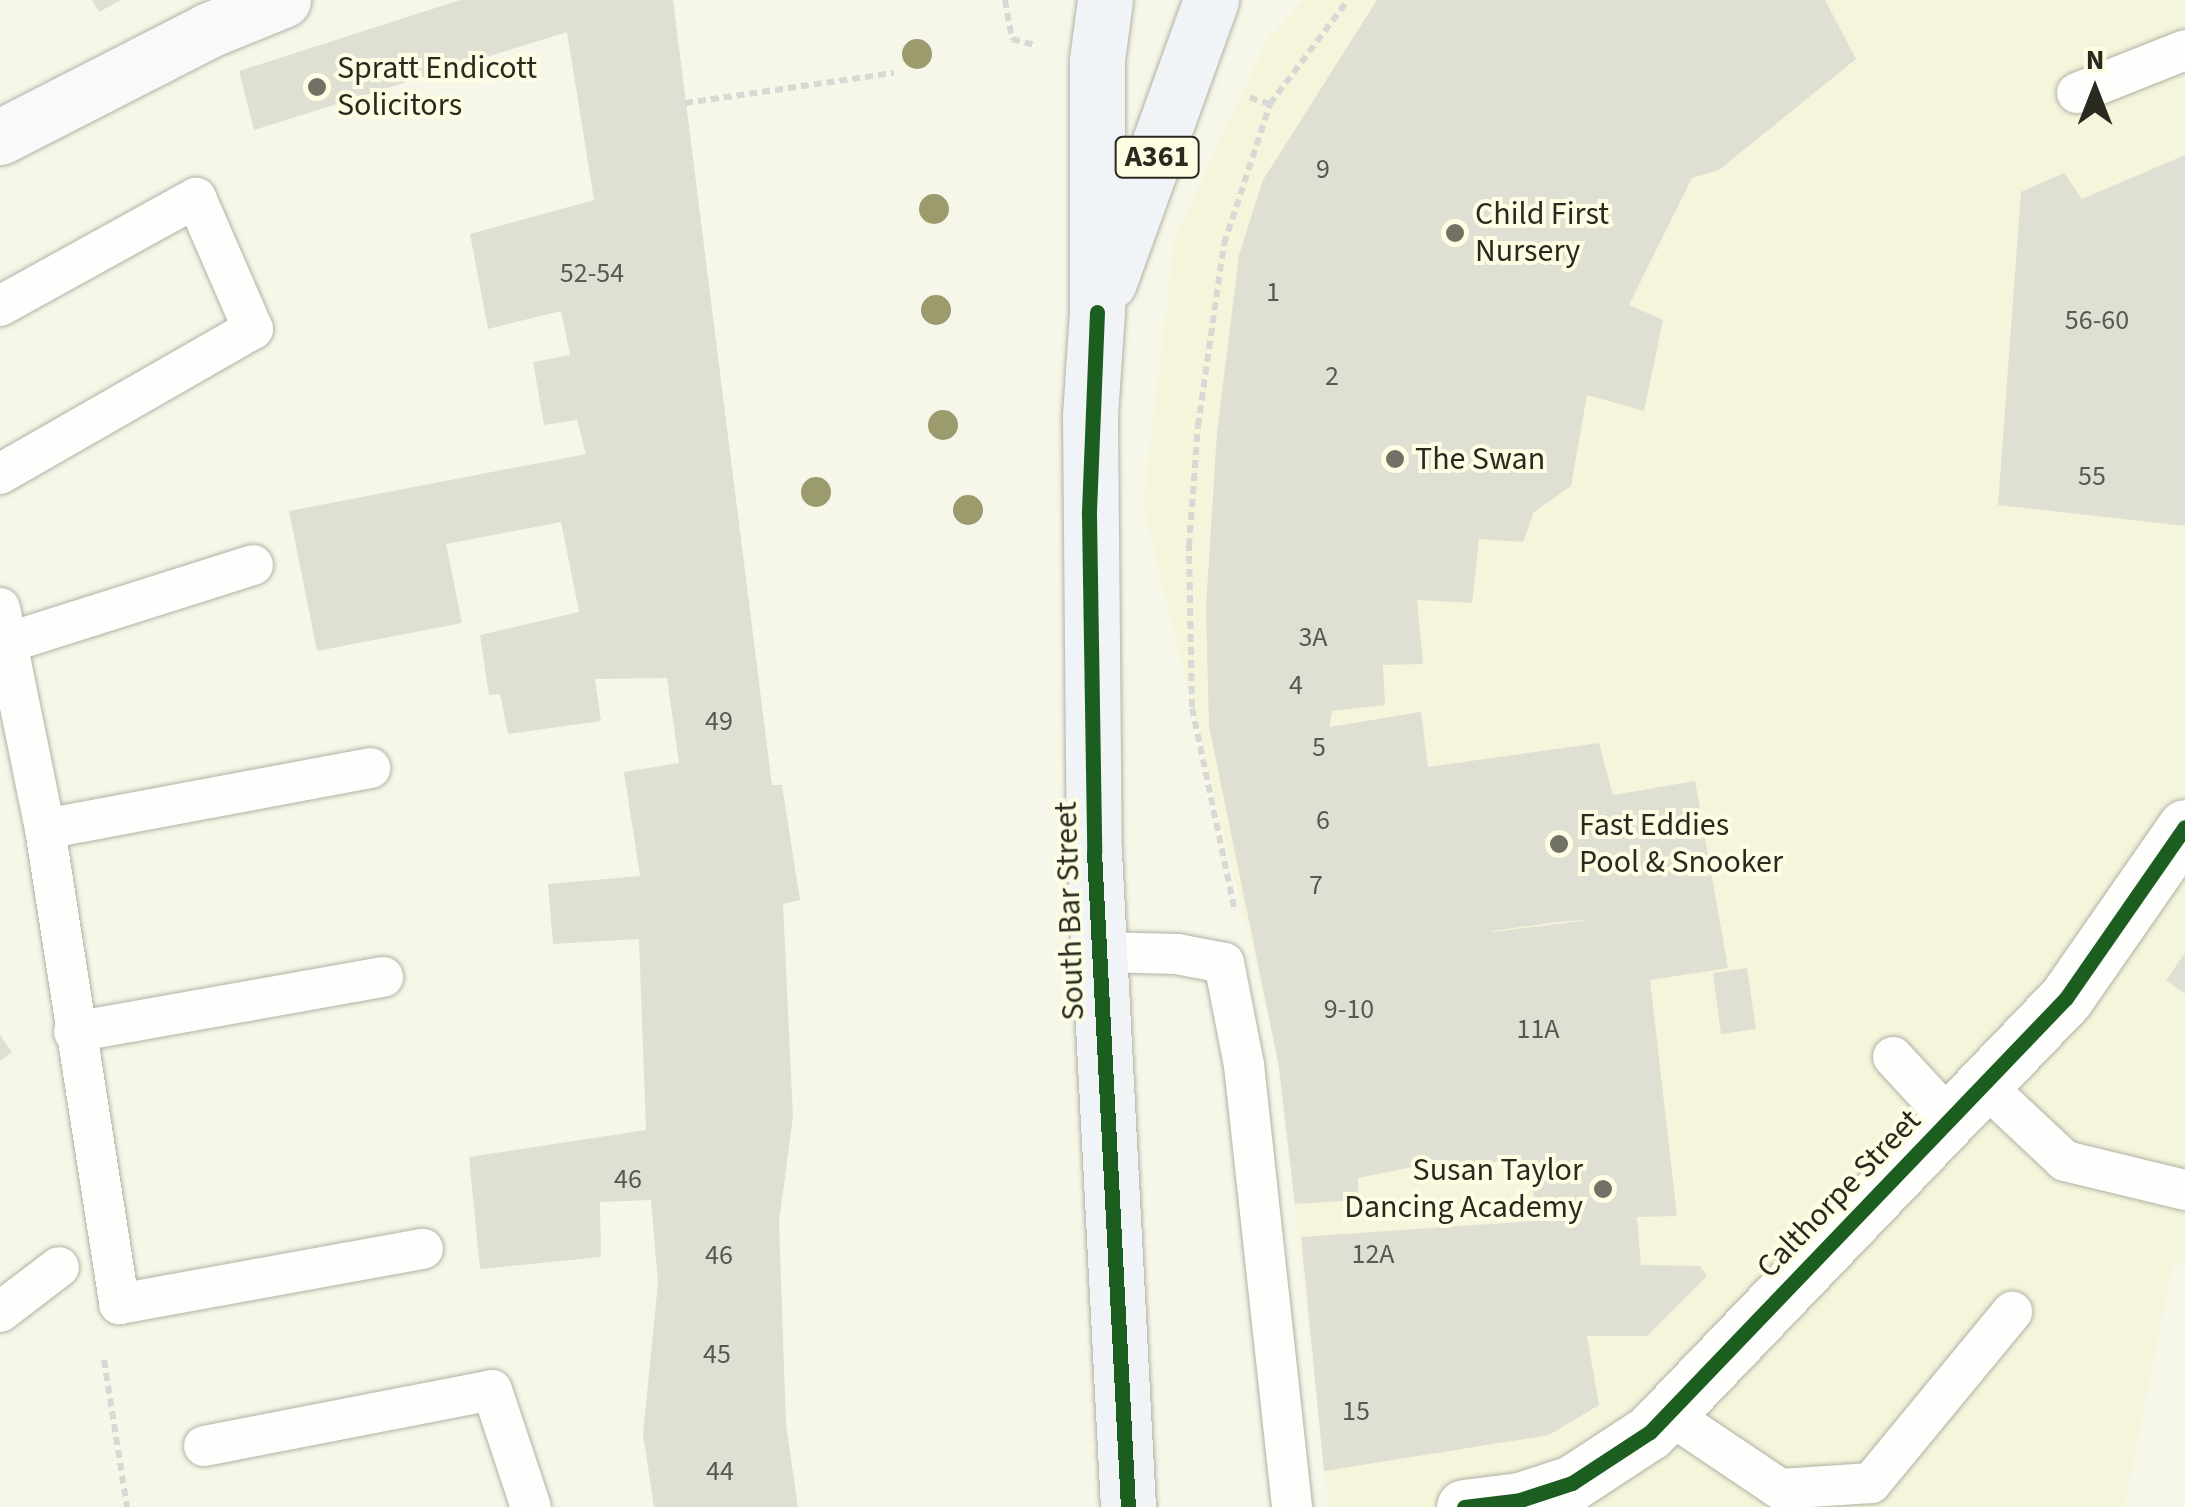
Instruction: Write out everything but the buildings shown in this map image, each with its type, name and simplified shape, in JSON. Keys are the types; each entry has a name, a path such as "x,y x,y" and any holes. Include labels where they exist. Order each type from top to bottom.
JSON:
{"main road":[{"path":"0,137 209,30 283,0"},
{"name":"A361","path":"1097,312 1097,60 1105,0"},
{"name":"A361","path":"1097,312 1211,0"},
{"name":"South Bar Street","path":"1097,312 1089,515 1099,952 1128,1507"}],"street":[{"name":"Calthorpe Street","path":"1464,1507 1584,1495 1614,1458 1667,1413 1966,1102 2112,940 2185,827"}],"lane":[{"path":"2076,93 2185,50"},
{"path":"0,306 196,198 253,330 0,474"},
{"path":"252,565 3,626 45,829 119,1304 423,1249"},
{"path":"45,829 370,768"},
{"path":"1099,952 1177,954 1224,964 1244,1064 1292,1507"},
{"path":"74,1032 382,977"},
{"path":"1893,1057 2065,1161 2185,1190"},
{"path":"0,1312 59,1267"},
{"path":"1667,1413 1780,1489 1870,1483 2012,1312"},
{"path":"204,1446 492,1390 530,1507"}],"path":[{"path":"1005,0 1012,39 1046,48"},
{"path":"1236,920 1192,708 1189,546 1198,426 1224,244 1270,104 1348,0"},
{"path":"686,103 894,74"},
{"path":"1232,92 1270,104"}],"shaded area":[{"path":"1304,0 2185,0 2185,1265 2173,1262 2124,1507 1329,1507 1275,1044 1143,505 1175,237 1268,38"}],"cycle path":[{"path":"1097,312 1089,515 1094,852 1128,1507"},
{"path":"1464,1507 1520,1500 1572,1483 1650,1432 2066,998 2185,827"}],"place":[{"name":"Spratt Endicott Solicitors","path":"317,87"},
{"name":"Child First Nursery","path":"1455,233"},
{"name":"The Swan","path":"1395,459"},
{"name":"Fast Eddies Pool & Snooker","path":"1559,844"},
{"name":"Susan Taylor Dancing Academy","path":"1603,1189"}]}
